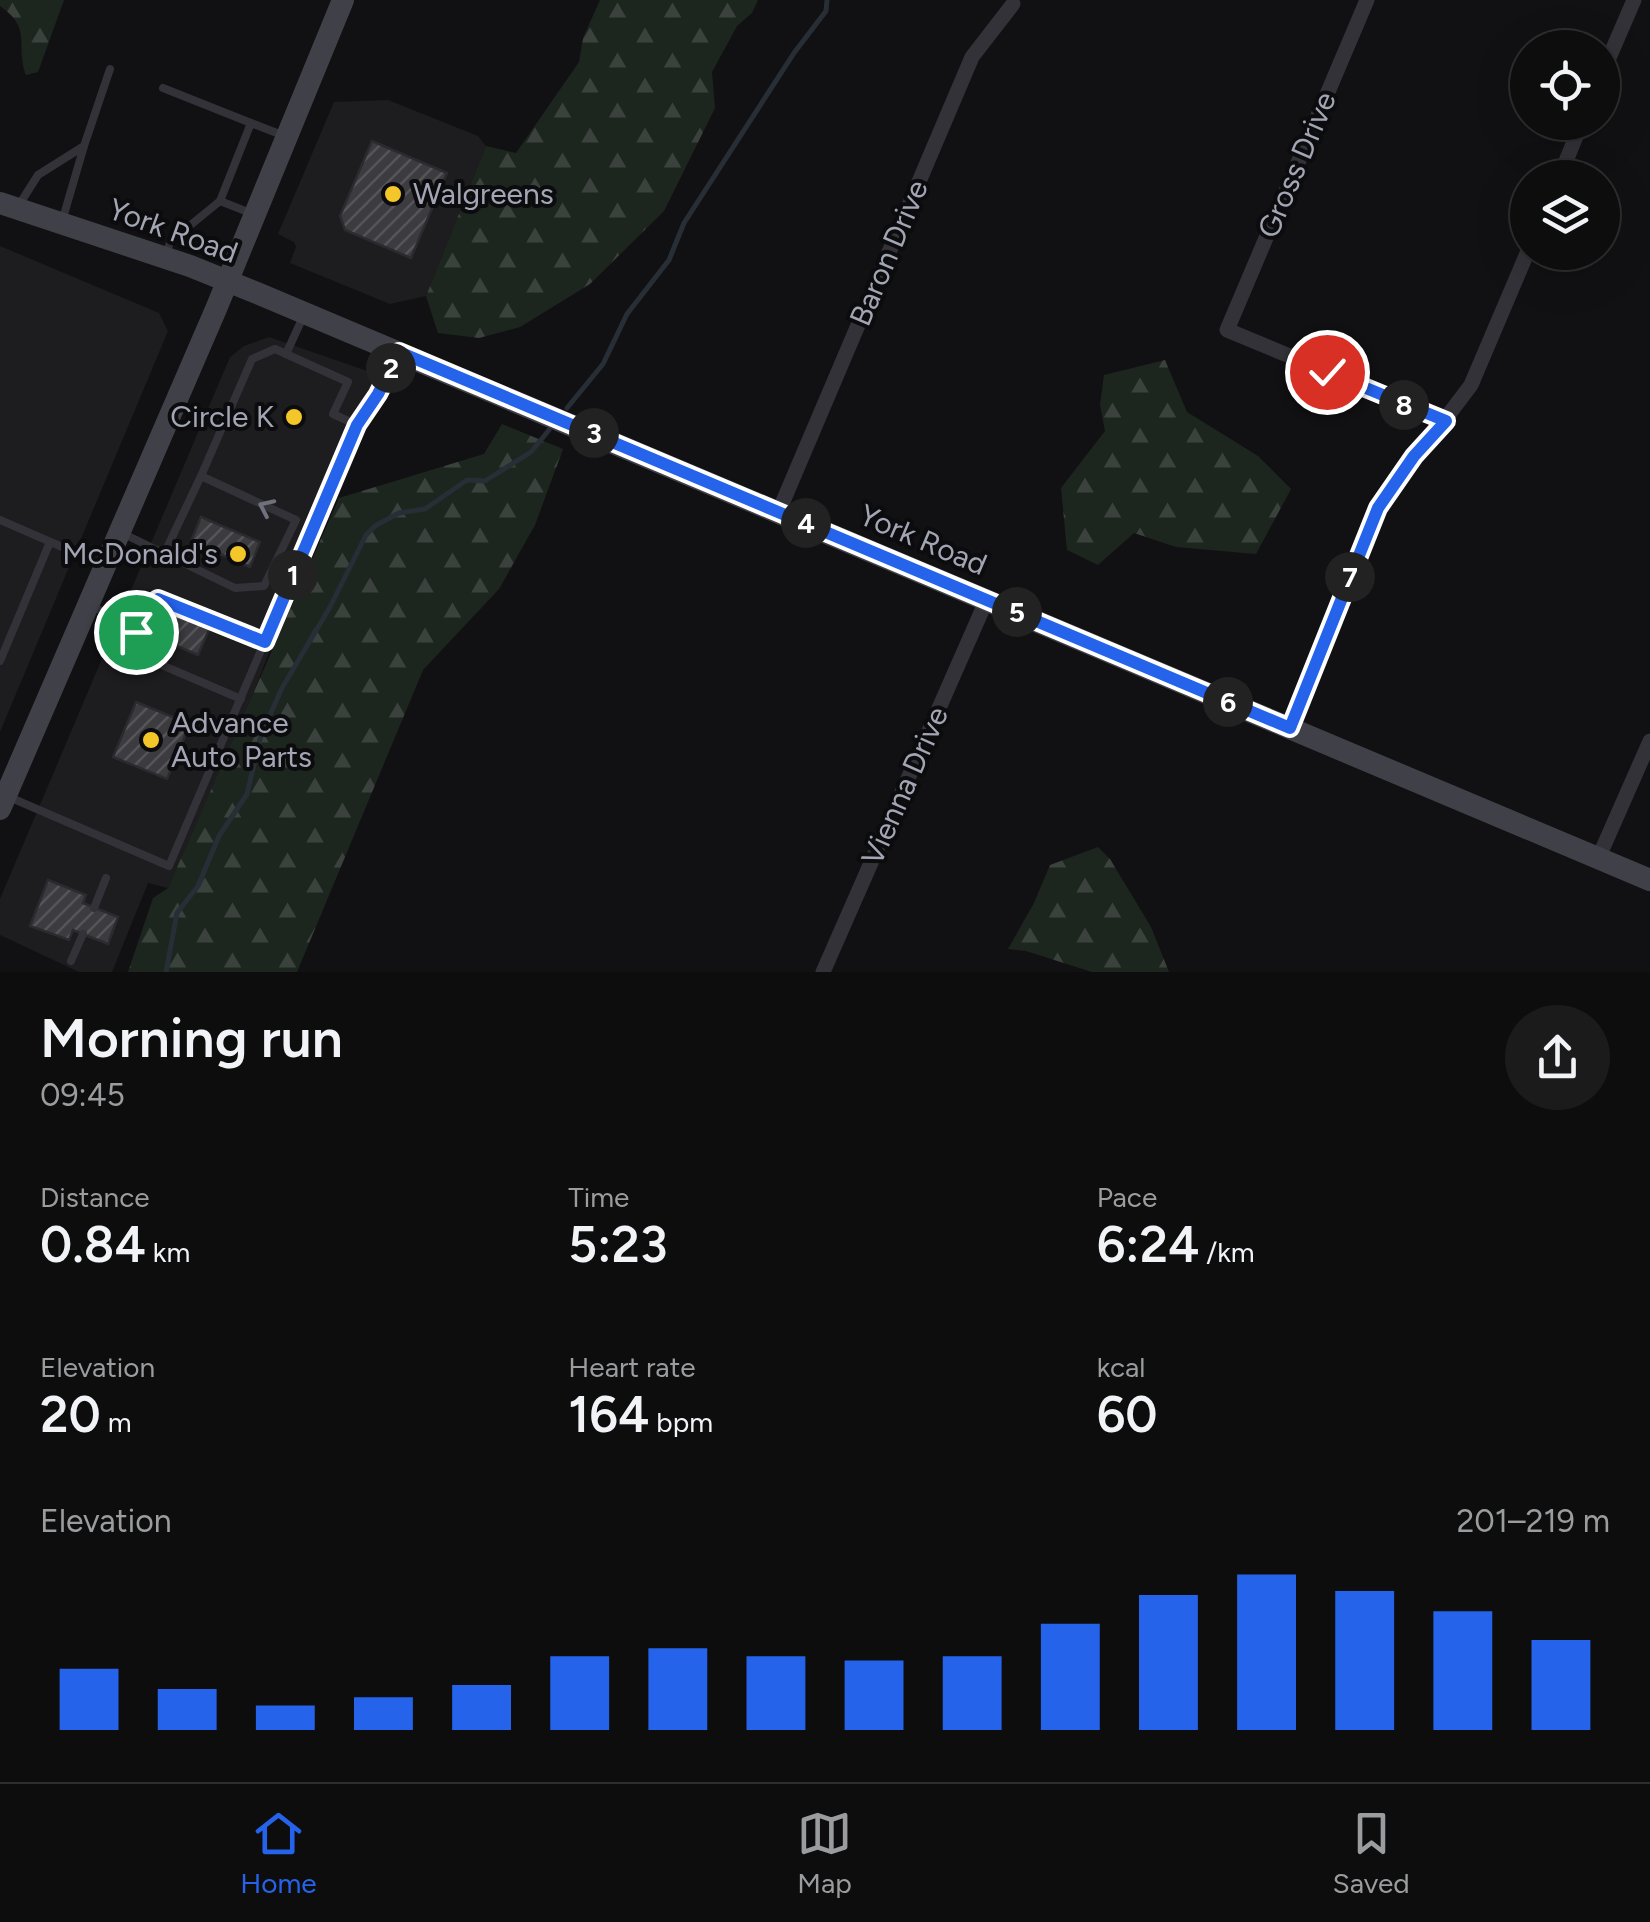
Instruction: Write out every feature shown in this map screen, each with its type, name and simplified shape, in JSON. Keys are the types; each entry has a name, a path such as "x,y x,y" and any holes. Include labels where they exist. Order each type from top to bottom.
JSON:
{"street":[{"path":"2,799 120,532 344,0"},
{"name":"Gross Drive","path":"1367,0 1227,330 1446,421"},
{"path":"1620,32 1634,0"},
{"name":"Baron Drive","path":"779,512 972,57 1013,4"},
{"name":"York Road","path":"8,206 164,258 305,313 1650,880"},
{"path":"1290,728 1378,508 1471,385 1520,270"},
{"name":"Vienna Drive","path":"823,972 987,600"},
{"path":"1598,859 1650,742"}],"lane":[{"path":"62,224 110,69"},
{"path":"163,88 286,136"},
{"path":"164,258 170,241 220,201 251,123"},
{"path":"8,206 38,176 84,146"},
{"path":"220,201 254,214"},
{"path":"286,354 305,313"},
{"path":"165,552 252,359 276,349 348,382 333,414 357,425"},
{"path":"2,799 169,866 357,425 399,352"},
{"path":"202,476 313,528"},
{"path":"0,520 105,566"},
{"path":"120,532 236,588 264,586 296,520"},
{"path":"0,660 50,542"},
{"path":"241,699 136,654 138,625 151,602 158,599 265,642"},
{"path":"88,605 138,625"},
{"path":"94,908 106,878"},
{"path":"72,961 83,934"}],"shaded area":[{"path":"388,100 478,136 486,146 426,296 390,304 290,263 294,242 278,234 334,102"},
{"path":"0,246 159,313 168,331 0,732"},
{"path":"269,337 376,374 248,707 168,888 148,883 112,972 79,972 0,935 0,899 230,357 244,346"}],"green space":[{"path":"0,0 64,0 38,72 26,75 20,30 0,6"},
{"path":"600,0 758,0 752,13 737,26 712,72 715,108 664,211 590,284 520,327 479,338 438,333 426,296 486,146 516,153 579,62 583,38"},
{"path":"1165,360 1187,412 1258,456 1291,489 1256,554 1176,547 1134,533 1098,565 1067,550 1061,488 1105,431 1100,405 1104,375"},
{"path":"502,424 563,449 535,525 499,589 423,670 297,972 128,972 153,898 168,888 339,498 484,454"},
{"path":"1098,847 1110,859 1151,927 1169,972 1092,972 1008,949 1050,865"}],"building":[{"name":"Walgreens","path":"372,141 447,173 411,258 345,230 340,216"},
{"name":"McDonald's","path":"201,517 260,542 250,567 191,541"},
{"path":"168,610 210,627 198,655 156,637"},
{"name":"Advance Auto Parts","path":"136,702 190,724 167,779 113,757"},
{"path":"48,880 86,895 83,903 118,917 108,944 73,930 69,940 30,926"}],"waterway":[{"path":"567,408 603,364 627,314 669,260 684,223 794,53 826,11 827,0"},
{"path":"166,972 177,913 198,886 219,836 247,794 261,735 282,688 330,607 366,535 399,513 425,509 467,480 485,481 531,452 549,430"}],"place":[{"name":"Walgreens","path":"393,194"},
{"name":"Circle K","path":"294,417"},
{"name":"McDonald's","path":"238,554"},
{"name":"Advance Auto Parts","path":"151,740"}],"route":[{"path":"136,632 148,606 158,599 265,642 357,425 399,352 1290,728 1378,508 1414,456 1446,421 1327,372"}]}
